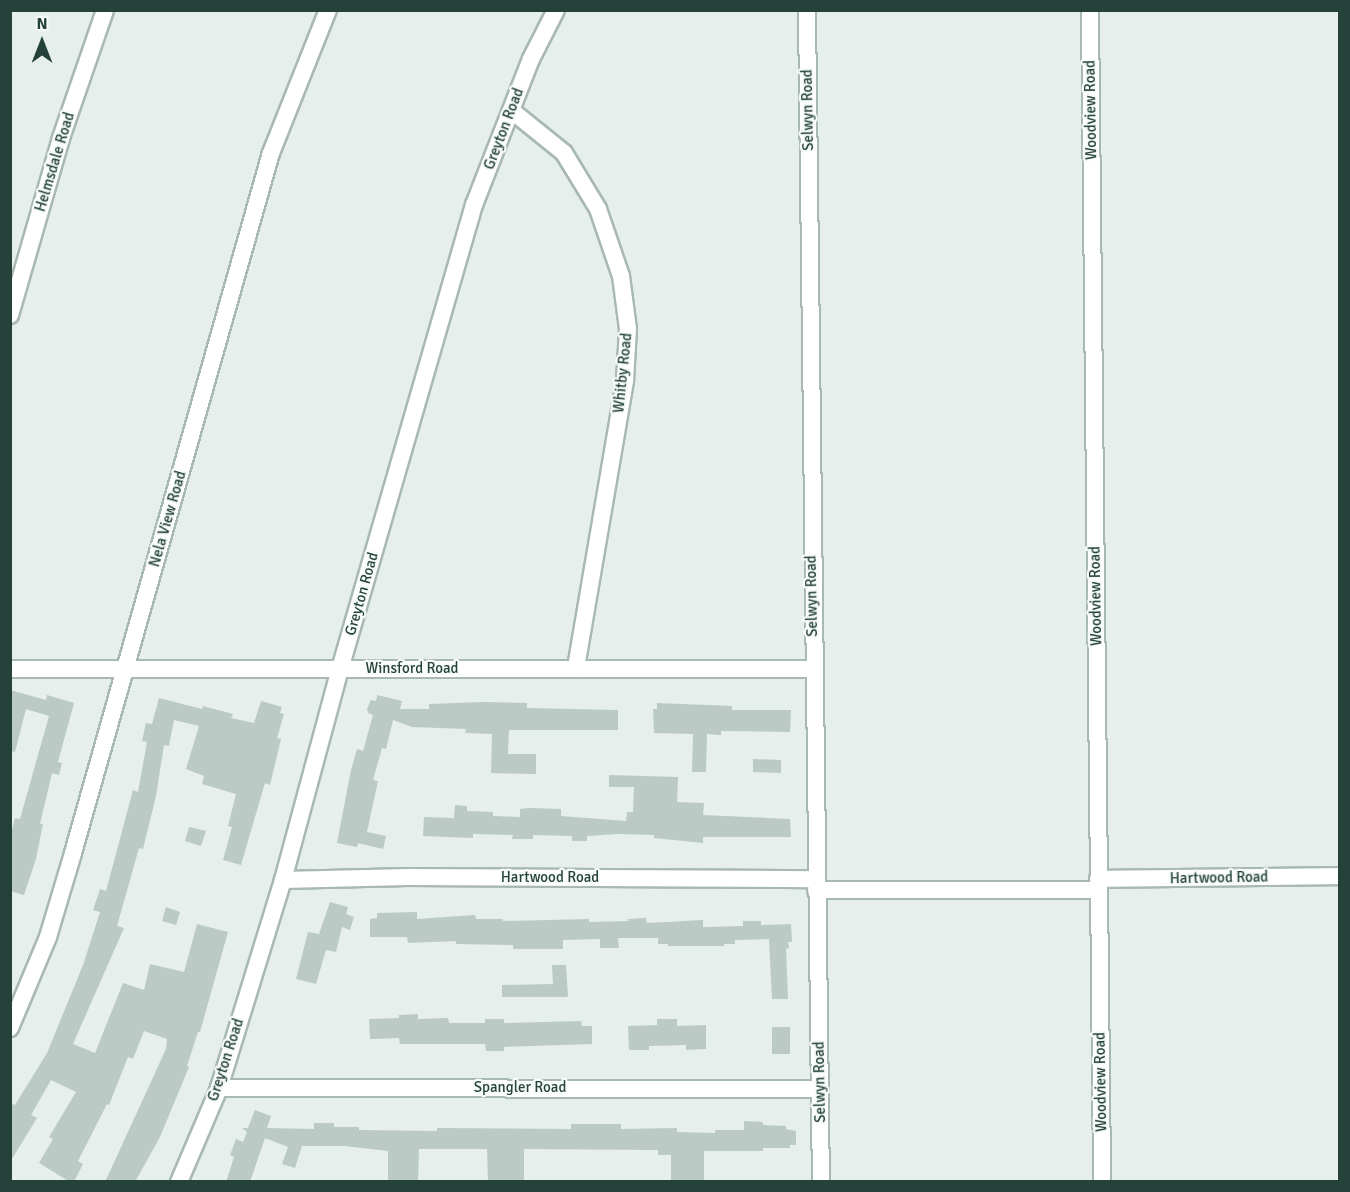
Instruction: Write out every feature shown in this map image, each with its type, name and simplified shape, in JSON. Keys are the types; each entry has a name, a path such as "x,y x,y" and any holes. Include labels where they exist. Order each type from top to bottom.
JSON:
{"street":[{"name":"Helmsdale Road","path":"10,315 61,138 105,10"},
{"name":"Nela View Road","path":"10,1028 48,936 126,669 271,153 328,10"},
{"name":"Greyton Road","path":"179,1182 219,1088 283,880 340,669 474,205 531,59 556,10"},
{"name":"Selwyn Road","path":"807,10 813,669 821,1182"},
{"name":"Woodview Road","path":"1090,10 1102,1182"},
{"name":"Whitby Road","path":"512,111 564,153 598,209 621,276 628,329 625,381 576,669"},
{"name":"Winsford Road","path":"10,669 813,669"},
{"name":"Hartwood Road","path":"283,880 408,877 816,885 1098,885 1340,876"},
{"name":"Spangler Road","path":"219,1088 820,1089"}],"building":[{"path":"10,690 46,700 47,695 74,703 58,762 62,763 59,775 52,773 40,824 43,824 36,859 24,895 10,891 10,837 15,818 20,819 49,716 26,709 15,752 10,751"},
{"path":"377,695 402,701 400,709 429,709 429,704 482,702 527,703 527,708 618,710 618,730 509,730 508,754 536,754 536,774 491,773 492,734 465,733 466,729 412,727 393,720 386,749 382,748 373,780 378,781 367,832 386,836 383,849 358,843 357,847 337,843 351,770 357,749 363,751 373,715 368,713 367,709 371,700 376,701"},
{"path":"159,698 202,709 203,706 233,714 231,718 254,723 261,701 282,707 280,713 284,714 277,738 281,739 270,785 265,783 241,865 223,860 232,827 228,826 236,794 202,784 204,776 186,769 199,726 174,720 169,746 164,745 156,796 143,849 139,848 117,926 124,928 73,1044 95,1053 123,983 144,990 150,964 184,972 197,924 228,932 200,1032 198,1032 187,1066 189,1067 160,1137 135,1182 105,1182 166,1049 167,1039 144,1031 133,1059 128,1057 109,1105 107,1104 78,1161 83,1164 74,1182 70,1182 39,1163 53,1139 49,1137 76,1092 51,1080 31,1115 37,1118 10,1162 10,1102 15,1105 47,1053 83,965 100,912 93,910 100,889 106,891 133,790 138,792 147,742 142,741 146,723 152,724"},
{"path":"657,703 732,706 732,710 791,710 790,732 721,731 721,735 707,734 706,772 692,772 693,734 654,733 653,709 657,709"},
{"path":"753,759 781,760 781,773 753,772"},
{"path":"609,775 678,777 677,802 704,803 703,815 790,819 791,837 703,837 703,843 654,838 654,835 617,834 587,836 587,841 572,841 572,836 533,835 533,839 512,839 513,835 473,834 473,838 423,836 424,817 454,818 455,805 467,806 467,811 493,812 493,816 520,817 520,809 529,808 561,809 561,816 626,821 627,812 633,812 634,787 609,787"},
{"path":"189,827 206,831 201,846 185,841"},
{"path":"330,902 348,907 346,914 354,917 350,930 342,927 336,952 326,950 316,984 296,979 308,932 319,934"},
{"path":"166,907 180,912 176,925 162,921"},
{"path":"417,912 417,919 475,915 476,919 503,919 503,921 589,919 589,922 629,921 628,919 646,918 647,923 703,920 703,927 743,926 743,921 761,921 761,925 791,924 792,942 788,942 789,948 786,949 788,999 772,999 769,939 735,940 735,944 724,944 724,946 668,946 668,944 658,944 658,938 618,938 619,948 600,948 600,939 563,940 563,949 513,949 513,945 456,944 456,941 408,943 407,937 370,937 370,919 377,918 377,913"},
{"path":"552,965 566,965 568,997 502,997 502,985 553,984"},
{"path":"418,1014 418,1019 448,1018 449,1023 485,1023 485,1019 504,1019 504,1023 581,1021 582,1026 592,1026 592,1044 504,1047 504,1051 486,1051 485,1044 400,1044 399,1038 370,1039 369,1019 399,1018 399,1015"},
{"path":"657,1019 677,1019 677,1026 706,1025 706,1049 686,1050 686,1045 649,1046 649,1050 629,1050 628,1026 657,1025"},
{"path":"772,1027 790,1027 790,1054 772,1054"},
{"path":"255,1110 271,1116 267,1128 314,1129 314,1123 334,1123 334,1127 359,1127 359,1130 437,1131 437,1128 571,1129 571,1124 621,1124 621,1129 677,1128 677,1132 715,1133 715,1130 744,1130 744,1121 763,1122 763,1125 786,1126 786,1129 796,1131 796,1145 790,1145 790,1148 763,1148 763,1151 704,1151 704,1182 671,1182 671,1155 658,1155 658,1150 524,1149 524,1182 488,1182 487,1149 419,1149 418,1182 388,1182 388,1151 344,1146 302,1146 295,1168 282,1164 288,1147 265,1138 250,1182 226,1182 234,1157 230,1155 236,1139 243,1142 247,1132 242,1128 248,1128"}]}
